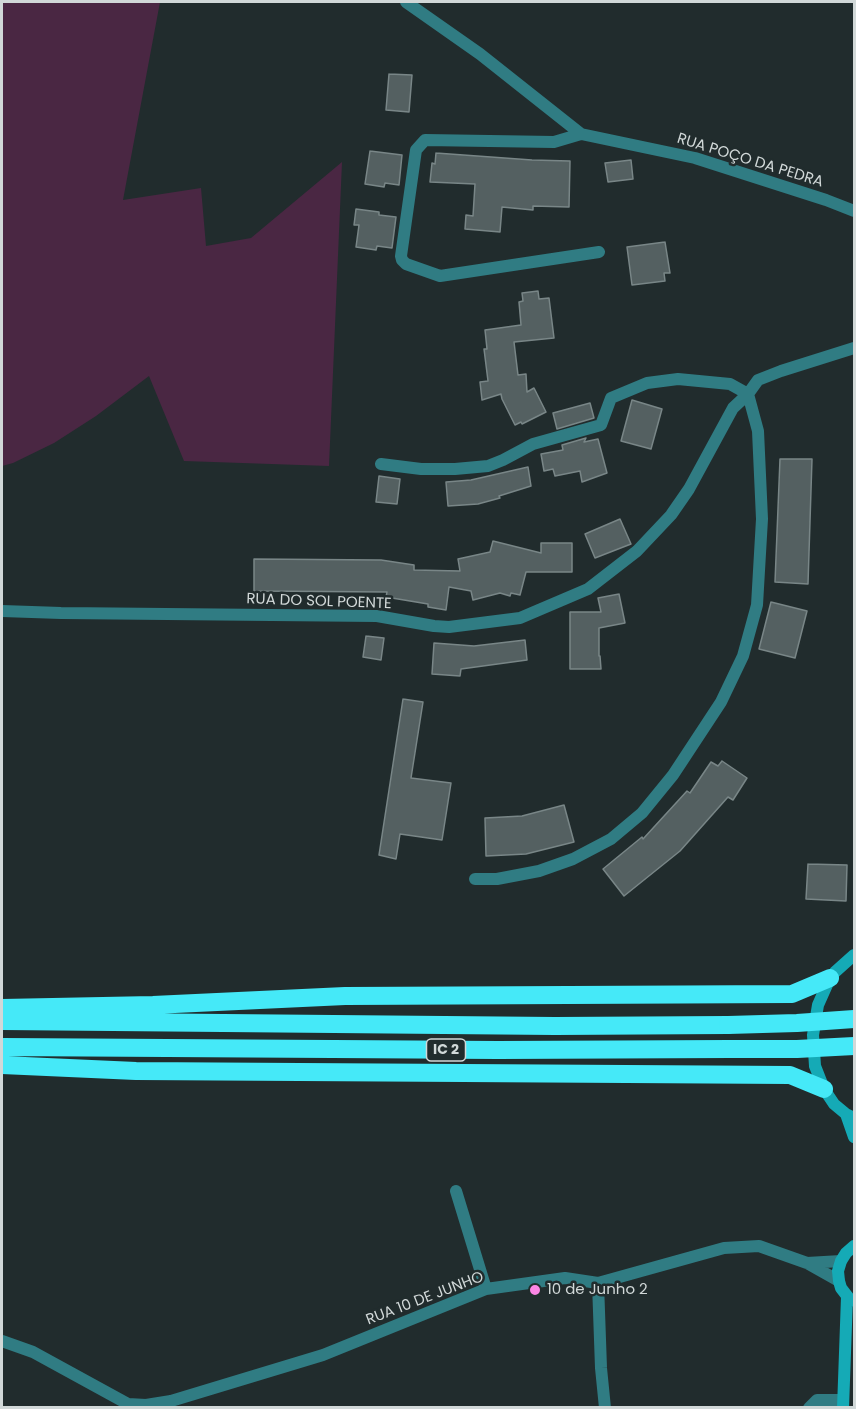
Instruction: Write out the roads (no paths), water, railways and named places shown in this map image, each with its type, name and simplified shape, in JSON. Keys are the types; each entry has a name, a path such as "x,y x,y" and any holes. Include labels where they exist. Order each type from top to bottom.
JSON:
{"highway":[{"path":"2,1008 153,1005 345,996 792,994 830,978"},
{"name":"IC 2","path":"2,1021 555,1026 797,1023 855,1019"},
{"name":"IC 2","path":"2,1047 498,1050 797,1049 855,1046"},
{"path":"2,1065 136,1071 790,1075 824,1089"}],"street":[{"path":"406,2 480,54 580,134"},
{"name":"RUA POÇO DA PEDRA","path":"599,252 440,276 406,264 401,256 416,150 425,140 554,142 580,134 695,158 855,211"},
{"name":"RUA DO SOL POENTE","path":"2,611 377,616 449,627 520,618 588,589 637,551 671,515 689,489 734,408 758,380 855,348"},
{"path":"381,464 421,469 488,466 533,444 601,425 611,398 647,383 678,379 730,384 748,394 758,431 762,519 757,605 743,656 721,702 674,776 642,813 610,839 573,859 540,871 497,879 475,879"},
{"path":"855,955 830,978 818,1005 813,1035 815,1066 824,1089 834,1104 850,1116 855,1137"},
{"path":"456,1191 486,1289"},
{"path":"813,1404 843,1404 846,1329 851,1300 841,1288 838,1271 841,1261 854,1245"},
{"name":"RUA 10 DE JUNHO","path":"125,1406 171,1401 323,1355 486,1289 565,1278 598,1283 724,1248 759,1246 807,1263 839,1281"},
{"name":"RUA 10 DE JUNHO","path":"807,1263 841,1261"},
{"path":"598,1283 605,1407"},
{"path":"846,1329 855,1316"},
{"path":"2,1341 33,1352 125,1406"}],"place":[{"name":"10 de Junho 2","path":"535,1290"}]}
